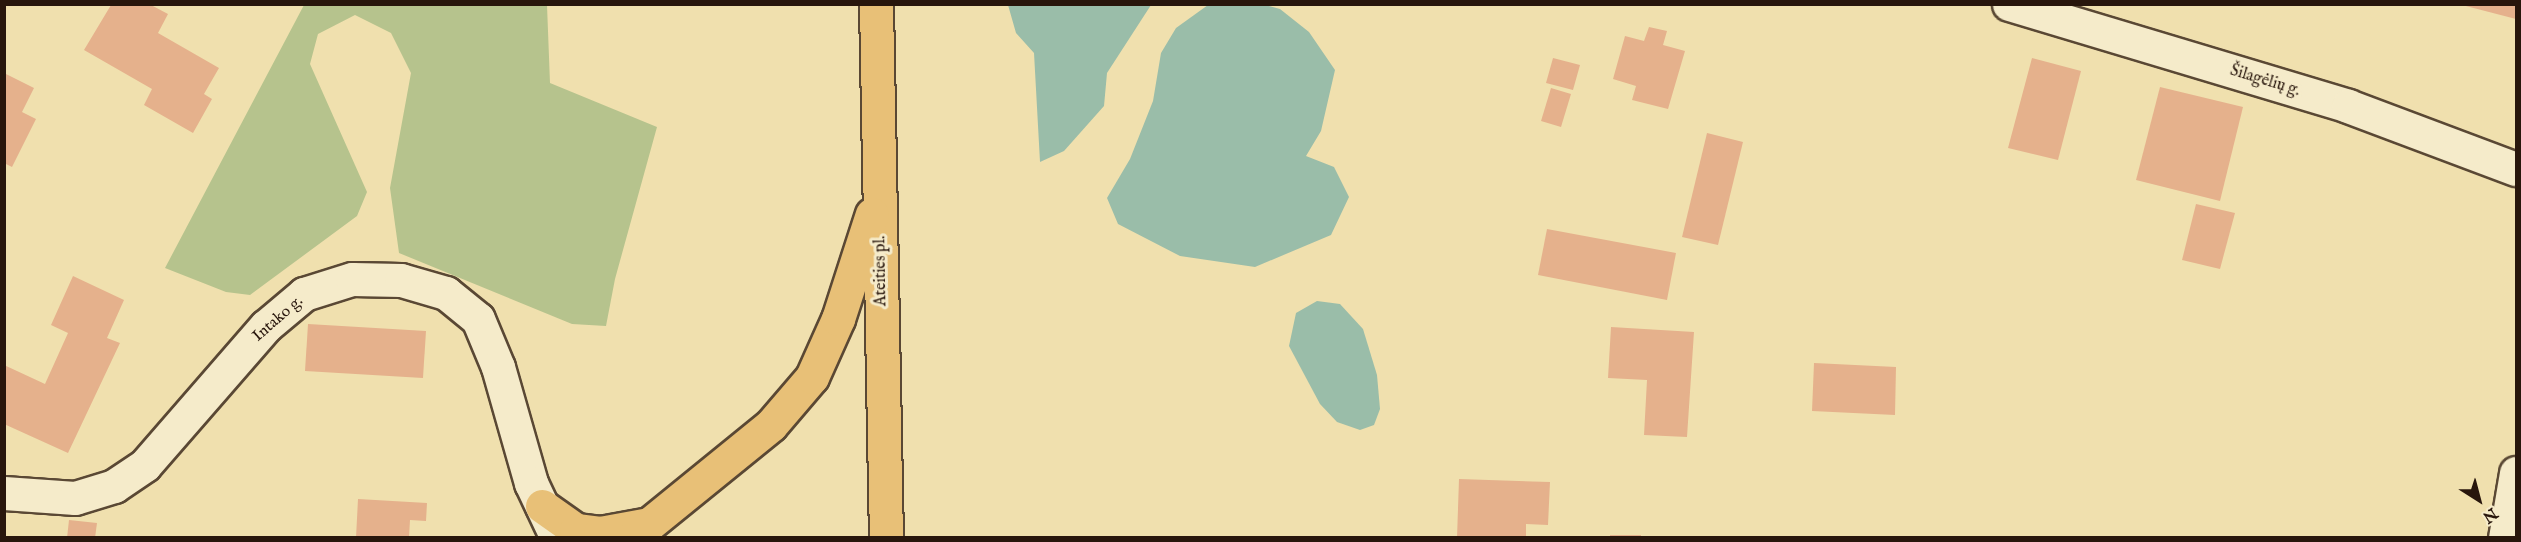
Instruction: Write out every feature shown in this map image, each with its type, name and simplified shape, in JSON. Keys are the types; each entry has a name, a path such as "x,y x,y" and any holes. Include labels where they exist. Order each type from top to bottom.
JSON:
{"highway":[{"name":"Ateities pl.","path":"876,4 886,537"},
{"path":"542,506 576,530 600,533 640,531 771,425 812,377 838,319 880,190"}],"street":[{"name":"Šilagėlių g.","path":"2009,4 2348,106 2517,170"},
{"name":"Intako g.","path":"4,493 75,498 114,486 145,465 266,326 304,294 352,279 401,280 446,293 478,319 498,367 531,483 557,537"},
{"path":"2505,537 2517,473"}],"green space":[{"path":"304,5 547,5 550,83 657,127 615,279 606,326 572,324 399,253 390,188 411,73 391,33 355,15 318,34 310,64 367,192 357,216 250,295 226,292 165,268"}],"shaded area":[{"path":"1008,5 1151,5 1107,73 1104,106 1064,151 1040,162 1034,53 1016,33"},
{"path":"1208,5 1265,5 1280,9 1309,32 1335,70 1321,131 1306,156 1334,167 1349,197 1331,235 1255,267 1180,256 1118,224 1107,198 1130,159 1153,101 1161,53 1176,28"},
{"path":"1317,301 1340,304 1363,329 1377,375 1380,409 1374,425 1360,430 1337,422 1320,404 1289,346 1296,313"}],"building":[{"path":"2463,4 2516,4 2516,19 2462,5"},
{"path":"111,5 151,5 168,14 158,33 219,68 204,94 212,99 193,133 144,105 152,89 84,50"},
{"path":"1649,27 1667,31 1663,45 1685,51 1668,109 1632,100 1636,86 1613,79 1625,36 1644,41"},
{"path":"1553,58 1580,65 1573,90 1546,83"},
{"path":"2032,58 2081,71 2058,160 2008,148"},
{"path":"4,73 34,88 22,112 36,119 12,167 4,163"},
{"path":"2160,87 2243,107 2220,201 2136,180"},
{"path":"1551,88 1571,94 1561,127 1541,121"},
{"path":"1707,133 1743,142 1718,245 1682,237"},
{"path":"2196,204 2235,213 2220,269 2182,260"},
{"path":"1547,229 1676,253 1667,300 1538,275"},
{"path":"73,276 124,300 107,338 120,343 68,453 4,424 4,365 45,384 68,333 51,325"},
{"path":"308,324 426,331 423,378 305,371"},
{"path":"1611,327 1694,332 1687,437 1644,435 1647,380 1608,378"},
{"path":"1814,363 1896,367 1895,415 1812,411"},
{"path":"1459,479 1550,482 1548,525 1526,524 1526,538 1457,538"},
{"path":"358,499 427,503 426,521 410,520 409,538 356,538"},
{"path":"69,520 97,523 95,538 67,538"},
{"path":"1610,535 1641,535 1641,538 1610,538"}]}
